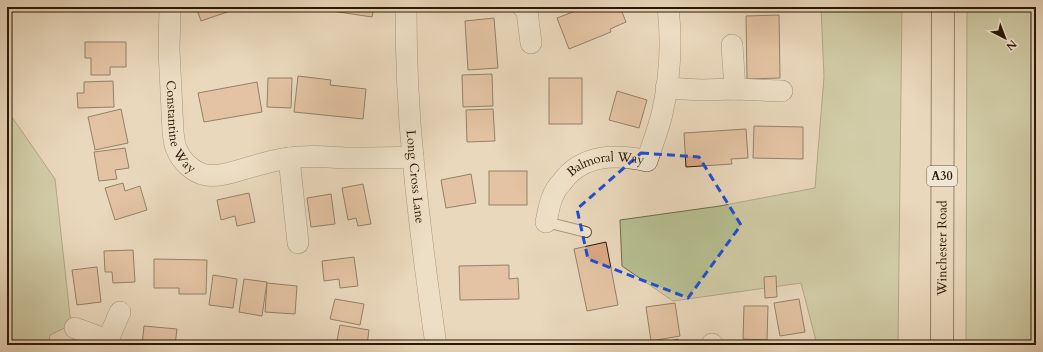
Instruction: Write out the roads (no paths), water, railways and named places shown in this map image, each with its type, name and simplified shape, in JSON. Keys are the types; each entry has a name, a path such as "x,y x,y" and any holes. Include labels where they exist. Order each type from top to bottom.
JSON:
{"main road":[{"name":"Winchester Road","path":"942,7 942,345"}],"street":[{"name":"Constantine Way","path":"170,7 169,50 173,132 176,150 193,169 206,175 216,175 289,158 320,156 343,158 412,158"},
{"name":"Long Cross Lane","path":"406,7 408,89 412,158 436,345"},
{"name":"Balmoral Way","path":"546,222 552,197 567,175 579,166 604,158 632,157 647,161 662,114 666,88 670,54 668,7"},
{"path":"528,8 531,43"},
{"path":"732,45 735,89"},
{"path":"666,88 701,90 782,90"},
{"path":"289,158 298,243"},
{"path":"74,328 108,342 120,312"}],"lane":[{"path":"546,222 586,232"}]}
